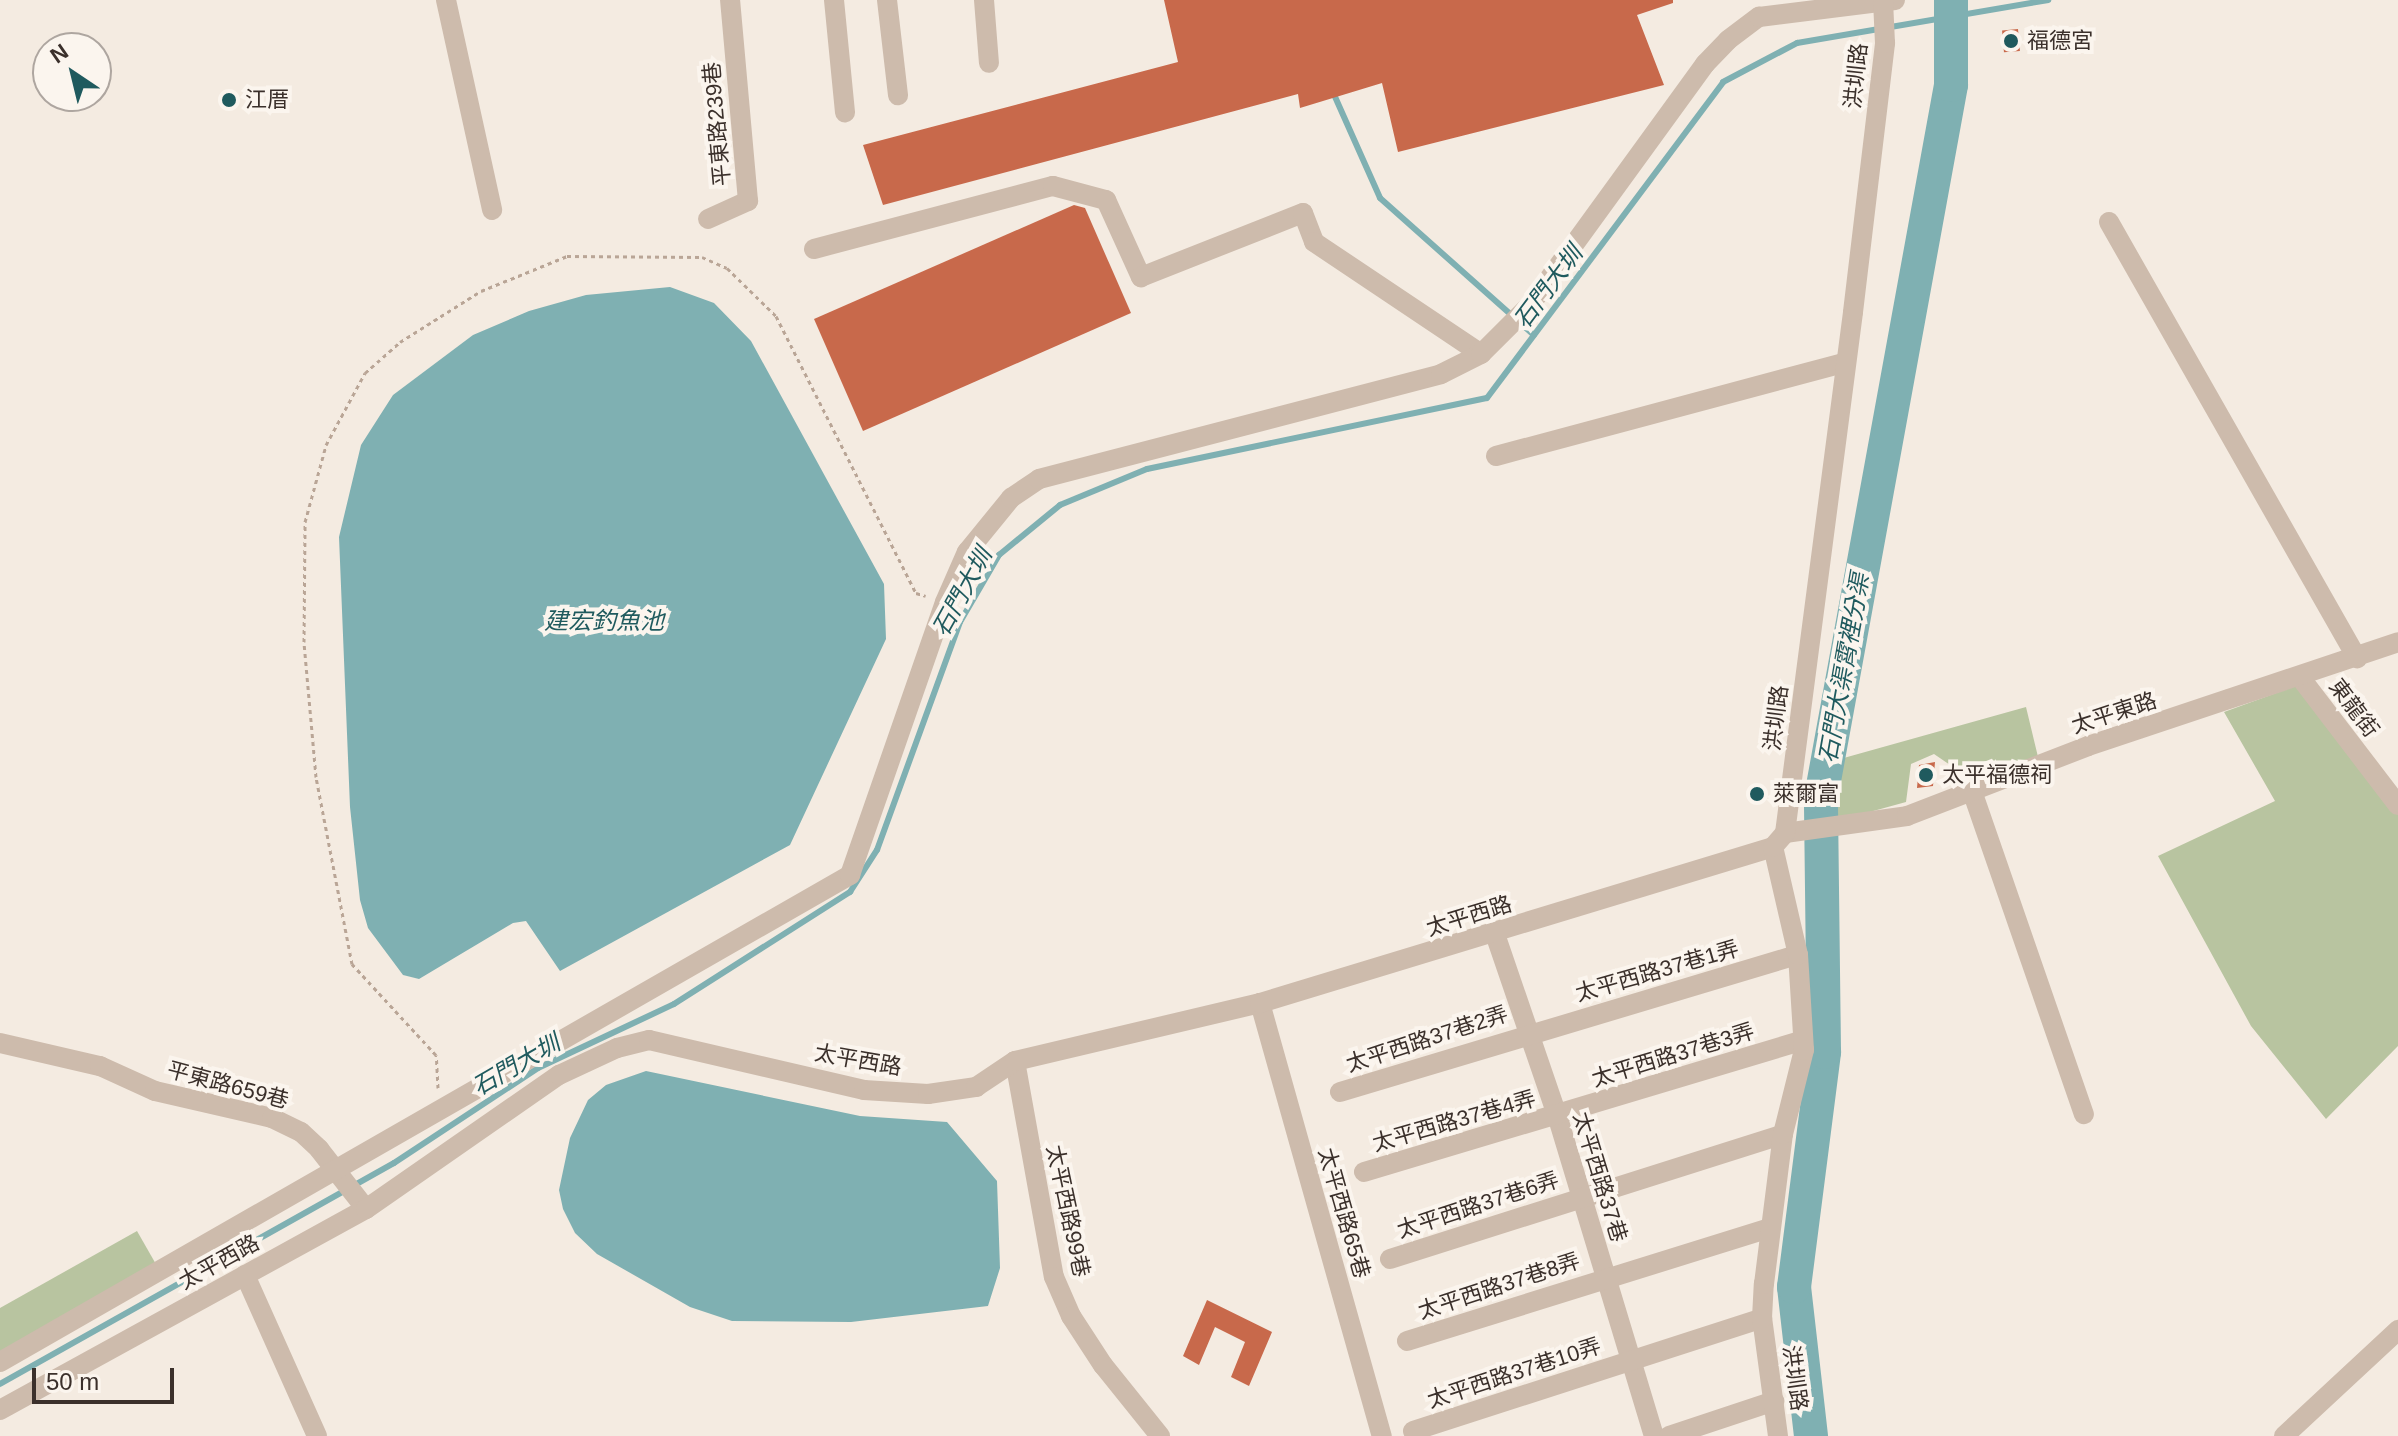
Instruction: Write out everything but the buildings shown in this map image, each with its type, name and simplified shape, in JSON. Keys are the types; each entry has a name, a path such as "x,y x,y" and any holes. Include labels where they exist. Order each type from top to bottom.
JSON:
{"street":[{"path":"446,0 492,210"},
{"name":"平東路239巷","path":"708,219 748,201 730,0"},
{"path":"834,0 845,112"},
{"path":"887,0 898,95"},
{"path":"984,0 989,63"},
{"path":"0,1362 339,1173 850,875 945,602 967,552 988,520 1039,479 1441,374 1481,354 1530,305 1705,64 1728,40 1759,17 1886,6"},
{"name":"洪圳路","path":"1778,1436 1762,1318 1769,1228 1783,1134 1802,1041 1798,955 1779,840 1846,362 1885,43 1886,6"},
{"path":"814,249 1053,186 1106,200 1141,277 1303,213 1314,242 1481,354"},
{"path":"2109,222 2357,658"},
{"path":"1496,456 1846,362"},
{"name":"太平東路","path":"1779,840 1808,830 1907,816 2088,746 2398,642"},
{"name":"東龍街","path":"2300,677 2398,805"},
{"path":"1972,791 2084,1114"},
{"name":"太平西路","path":"0,1410 245,1275 559,1075 617,1048 649,1040 864,1090 928,1094 976,1087 1015,1061 1260,1003 1495,934 1779,840"},
{"name":"太平西路37巷","path":"1495,934 1557,1115 1654,1436"},
{"name":"太平西路37巷1弄","path":"1529,1033 1798,955"},
{"name":"太平西路65巷","path":"1260,1003 1382,1436"},
{"name":"太平西路37巷2弄","path":"1340,1092 1529,1033"},
{"name":"太平西路37巷3弄","path":"1557,1115 1802,1041"},
{"name":"平東路659巷","path":"0,1043 100,1066 155,1091 272,1118 301,1132 362,1203"},
{"name":"太平西路99巷","path":"1015,1061 1054,1277 1071,1316 1103,1365 1160,1436"},
{"name":"太平西路37巷4弄","path":"1364,1172 1557,1115"},
{"name":"太平西路37巷6弄","path":"1390,1259 1783,1134"},
{"name":"太平西路37巷8弄","path":"1407,1341 1605,1276 1769,1228"},
{"path":"245,1275 317,1436"},
{"name":"太平西路37巷10弄","path":"1413,1431 1762,1318"},
{"path":"2284,1436 2398,1330"},
{"path":"1669,1436 1774,1401"}],"path":[{"path":"438,1096 436,1055 352,964 316,777 304,642 305,522 326,445 365,373 400,342 481,291 567,256 702,257 727,268 776,316 916,593 945,602"}],"green space":[{"path":"2301,684 2398,812 2398,1046 2326,1119 2251,1026 2158,856 2275,801 2224,712"},
{"path":"2026,707 2039,761 1975,782 1934,754 1911,764 1906,802 1826,824 1833,761"},
{"path":"137,1231 157,1266 0,1355 0,1308"}],"water":[{"name":"建宏釣魚池","path":"670,287 714,303 751,341 884,584 886,639 790,845 560,971 526,921 513,923 419,979 403,975 368,928 360,900 350,807 339,537 361,445 393,395 473,335 529,311 586,295"},
{"path":"646,1071 860,1116 947,1122 997,1181 1000,1268 988,1306 851,1322 732,1321 690,1307 597,1254 575,1233 563,1209 559,1190 570,1138 588,1100 606,1085"}],"waterway":[{"name":"石門大渠霄裡分渠","path":"1811,1436 1794,1287 1824,1052 1821,797 1951,85 1951,0"},
{"name":"石門大圳","path":"0,1384 394,1163 538,1068 674,1004 850,892 877,850 960,622 999,555 1060,505 1147,469 1487,398 1723,82 1797,43 2048,0"},
{"path":"1332,90 1380,198 1534,335"}],"place":[{"name":"福德宮","path":"2011,41"},
{"name":"江厝","path":"229,100"},
{"name":"太平福德祠","path":"1926,775"},
{"name":"萊爾富","path":"1757,794"}]}
